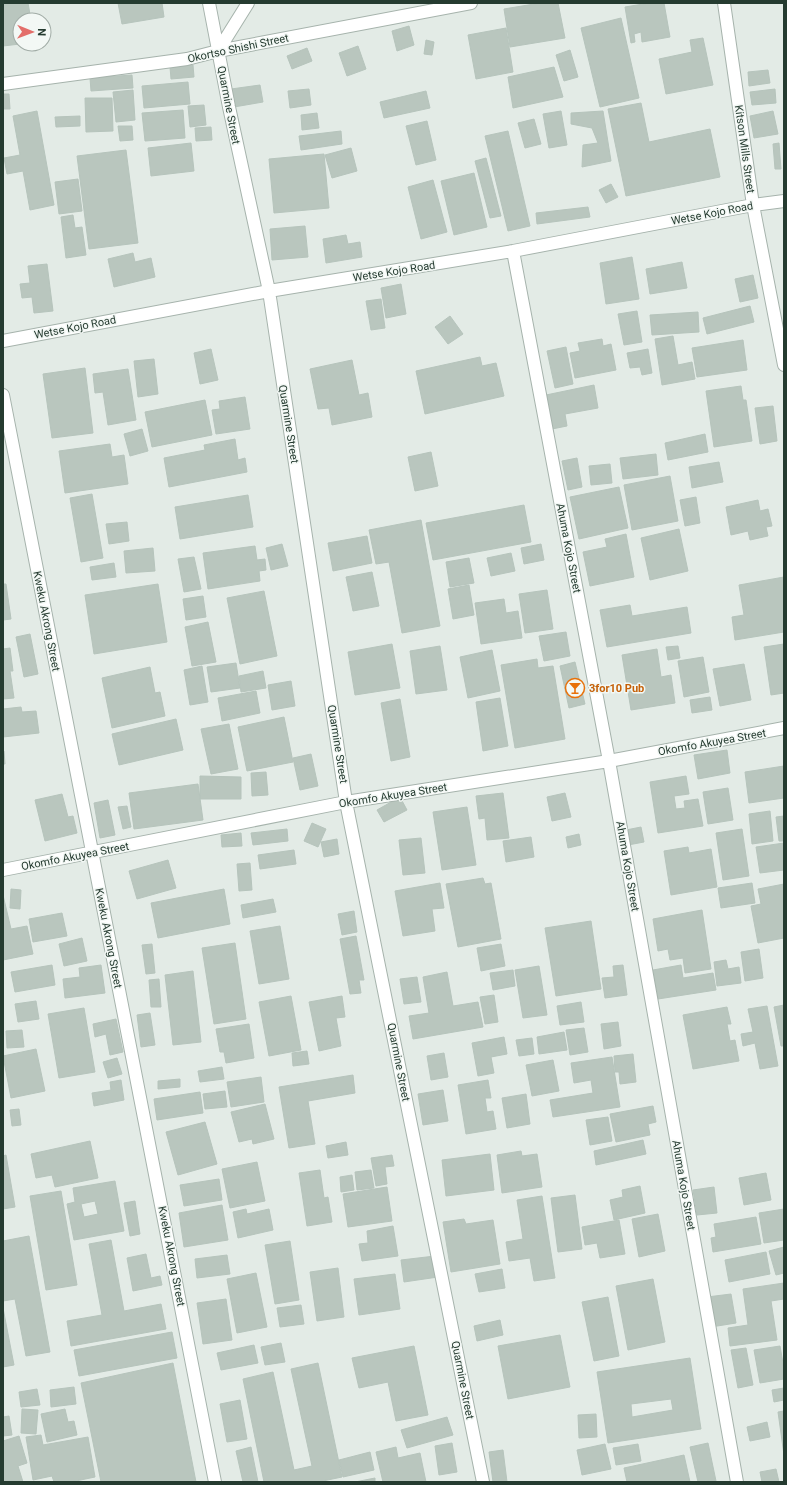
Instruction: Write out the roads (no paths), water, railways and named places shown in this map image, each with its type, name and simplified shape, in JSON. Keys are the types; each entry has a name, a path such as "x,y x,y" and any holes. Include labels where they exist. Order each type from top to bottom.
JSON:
{"street":[{"name":"Quarmine Street","path":"209,3 229,107 269,291 346,802 483,1482"},
{"path":"218,51 248,3"},
{"name":"Okortso Shishi Street","path":"3,84 186,59 218,51 471,3"},
{"name":"Kitson Mills Street","path":"724,3 753,205 784,365"},
{"name":"Wetse Kojo Road","path":"3,341 269,291 513,252 753,205 784,201"},
{"name":"Ahuma Kojo Street","path":"513,252 609,761 737,1482"},
{"name":"Kweku Akrong Street","path":"3,395 92,853 145,1114 215,1482"},
{"name":"Okomfo Akuyea Street","path":"3,870 346,802 609,761 784,728"}],"place":[{"name":"3for10 Pub","path":"575,688"}]}
